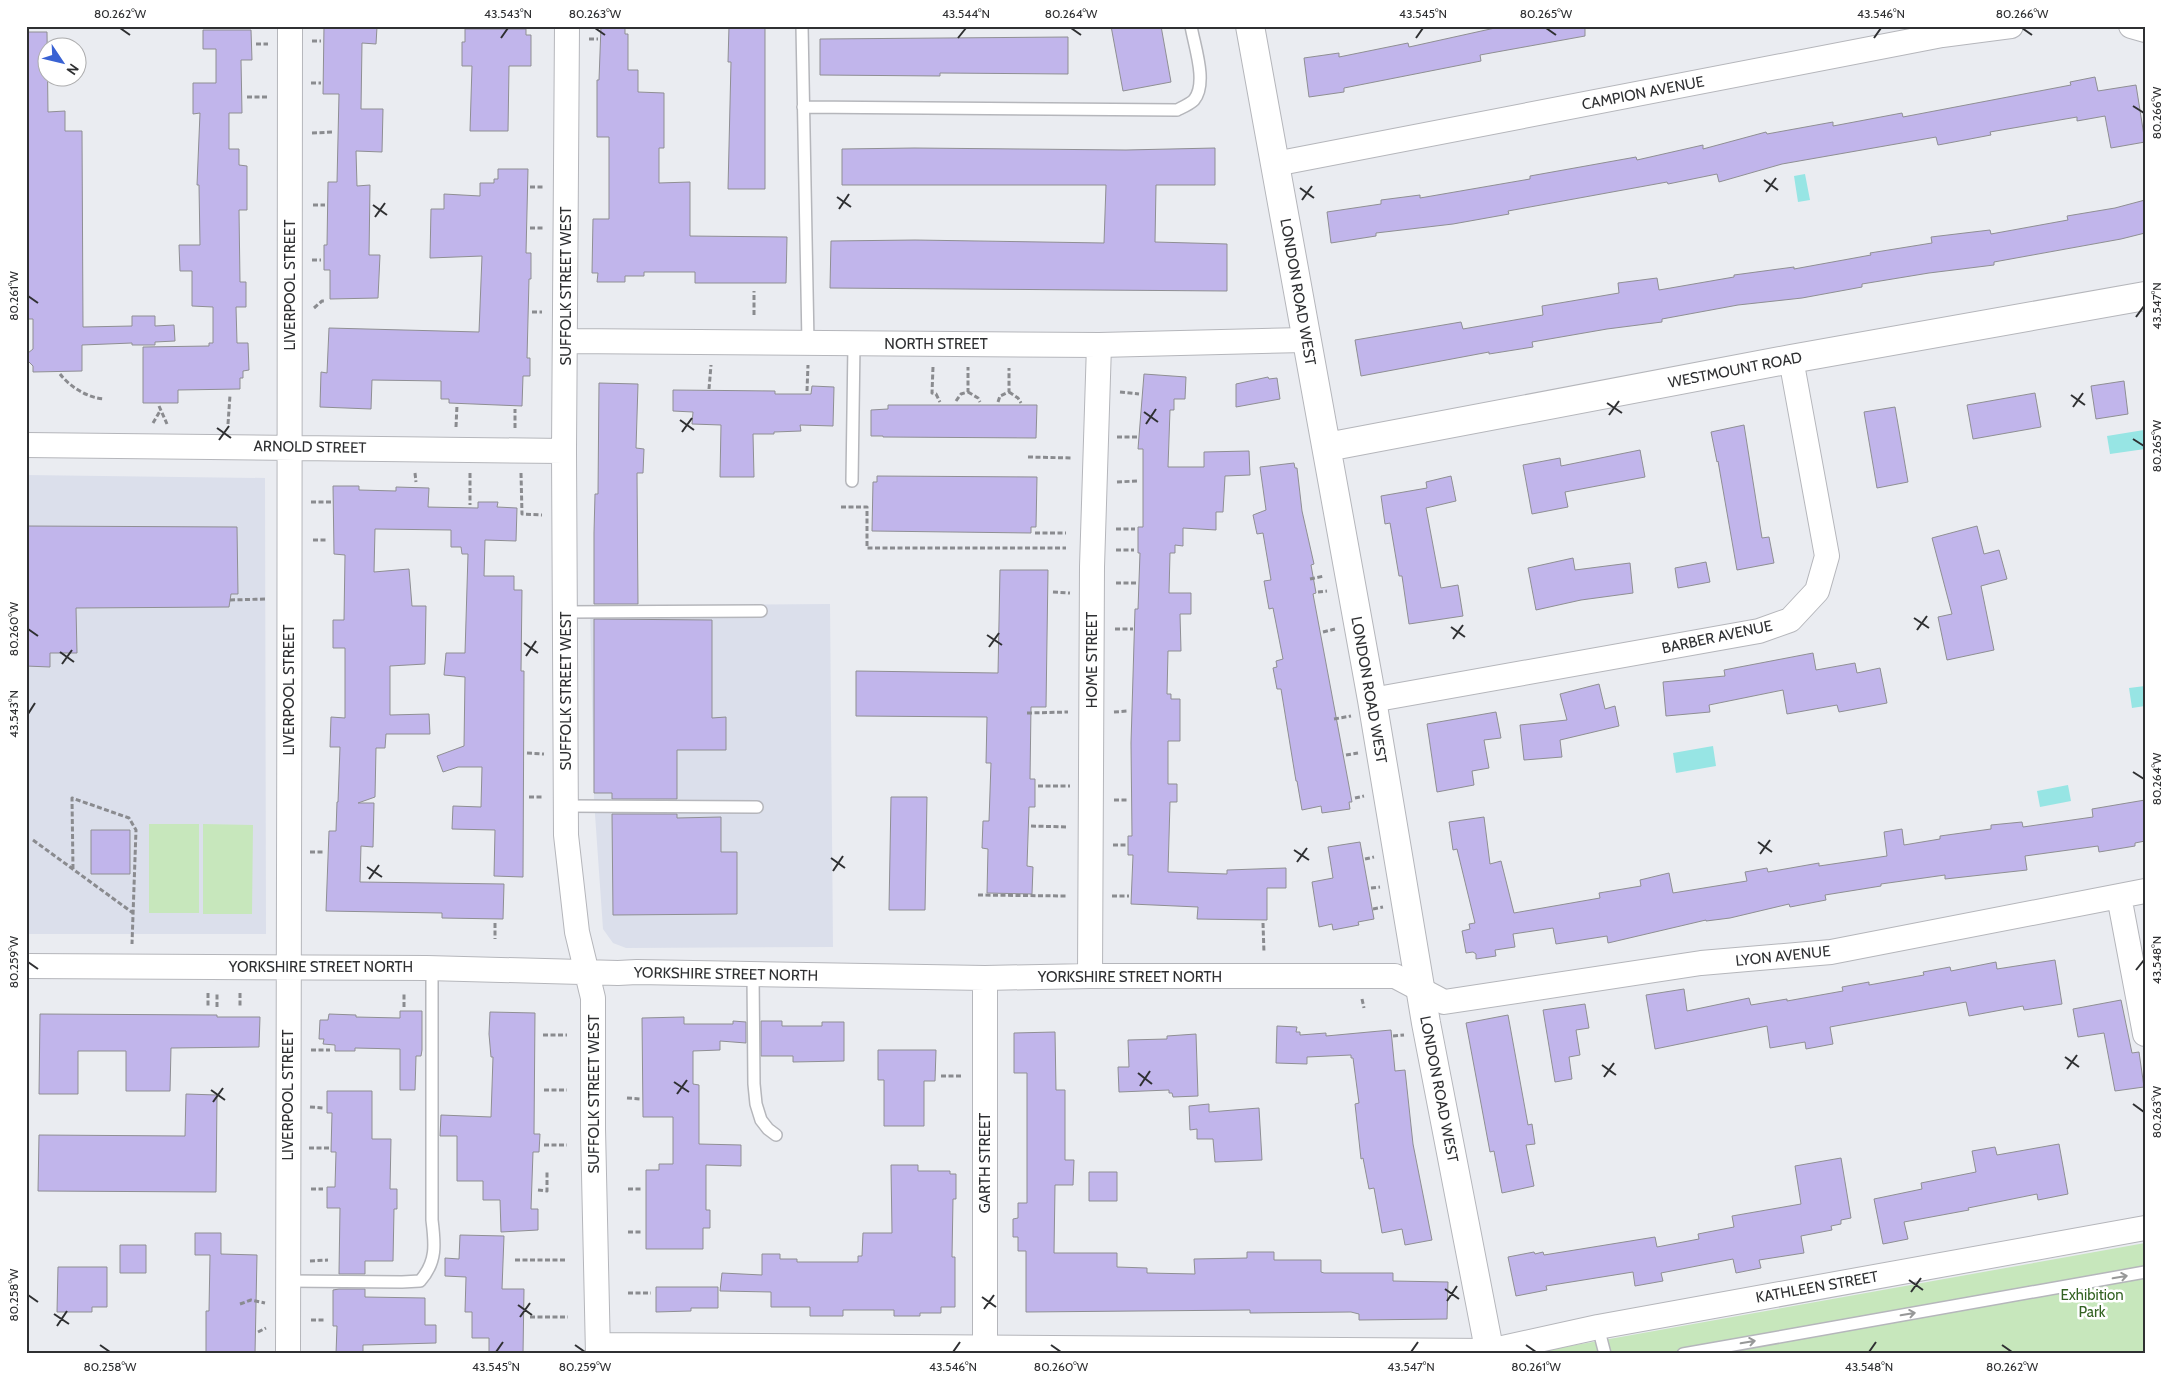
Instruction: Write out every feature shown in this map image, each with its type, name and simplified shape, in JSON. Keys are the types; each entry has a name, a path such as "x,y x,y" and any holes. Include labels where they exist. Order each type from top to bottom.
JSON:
{"street":[{"name":"LIVERPOOL STREET","path":"288,1354 287,968 290,26"},
{"name":"SUFFOLK STREET WEST","path":"567,26 564,451 565,612 556,802 566,835 577,932 593,998 592,1129 598,1349"},
{"name":"LONDON ROAD WEST","path":"1250,26 1305,340 1327,447 1362,708 1421,991 1490,1352"},
{"name":"CAMPION AVENUE","path":"1275,164 1941,31 2011,26"},
{"path":"2131,26 2145,30"},
{"name":"WESTMOUNT ROAD","path":"1327,447 1791,359 2145,296"},
{"name":"NORTH STREET","path":"566,341 808,354 854,344 1099,345 1305,340"},
{"name":"HOME STREET","path":"1090,976 1102,896 1091,826 1091,786 1103,712 1092,567 1099,345"},
{"name":"BARBER AVENUE","path":"1362,708 1760,631 1790,620 1816,591 1827,556 1791,359"},
{"name":"ARNOLD STREET","path":"26,445 290,446 564,451"},
{"name":"LYON AVENUE","path":"1421,991 1444,1002 1701,964 1831,952 2145,891"},
{"path":"2119,896 2145,1034"},
{"name":"YORKSHIRE STREET NORTH","path":"26,966 432,968 985,978 1395,976 1421,991"},
{"name":"GARTH STREET","path":"985,978 985,1347"},
{"name":"KATHLEEN STREET","path":"598,1349 884,1351 985,1347 1490,1352 1598,1327 2145,1228"}],"lane":[{"path":"802,26 808,354"},
{"path":"803,107 1177,110 1194,100 1200,85 1201,77 1191,26"},
{"path":"852,481 854,344"},
{"path":"565,612 761,611"},
{"path":"556,802 757,807"},
{"path":"288,1281 420,1281 430,1270 434,1254 432,1220 432,968"},
{"path":"753,974 754,1084 756,1104 761,1120 776,1135"},
{"path":"1683,1354 2145,1272"},
{"path":"1598,1327 1605,1354"}],"path":[{"path":"588,39 598,39"},
{"path":"256,44 268,44"},
{"path":"247,97 268,96"},
{"path":"310,133 334,132"},
{"path":"530,187 543,187"},
{"path":"310,205 325,205"},
{"path":"530,228 543,228"},
{"path":"754,291 754,315"},
{"path":"309,309 317,307 322,301 325,301"},
{"path":"532,312 543,312"},
{"path":"807,392 808,354"},
{"path":"709,390 710,364"},
{"path":"933,367 932,393 936,394 940,402"},
{"path":"968,367 968,392"},
{"path":"1009,368 1009,392"},
{"path":"60,374 88,396 94,399 104,399"},
{"path":"956,401 961,394 968,392 978,398 980,402"},
{"path":"998,402 1000,396 1009,392"},
{"path":"1009,392 1018,398 1021,403"},
{"path":"1117,392 1140,394"},
{"path":"228,424 230,395"},
{"path":"456,427 457,405"},
{"path":"159,406 167,424"},
{"path":"515,409 515,428"},
{"path":"153,424 160,411"},
{"path":"1117,437 1136,436"},
{"path":"1028,456 1072,458"},
{"path":"470,466 470,504"},
{"path":"521,467 522,514 545,515"},
{"path":"1116,482 1137,481"},
{"path":"308,502 331,502"},
{"path":"841,507 867,507 867,548 1066,548"},
{"path":"1116,529 1135,529"},
{"path":"1035,533 1066,533"},
{"path":"308,540 327,540"},
{"path":"1116,550 1134,550"},
{"path":"1310,579 1326,576"},
{"path":"1116,583 1136,583"},
{"path":"1318,592 1328,590"},
{"path":"230,600 269,599"},
{"path":"1115,629 1133,629"},
{"path":"1323,632 1336,629"},
{"path":"1334,720 1362,708"},
{"path":"1027,713 1128,711"},
{"path":"528,753 545,754"},
{"path":"1346,755 1358,753"},
{"path":"1038,786 1091,786"},
{"path":"1355,798 1366,796"},
{"path":"529,797 556,802"},
{"path":"73,869 72,798 129,818 136,830 132,967"},
{"path":"1114,800 1128,800"},
{"path":"1031,826 1091,826"},
{"path":"33,840 133,913"},
{"path":"1113,845 1126,845"},
{"path":"309,852 324,852"},
{"path":"978,895 1128,896"},
{"path":"495,923 495,939"},
{"path":"1263,923 1264,954"},
{"path":"208,993 208,1006"},
{"path":"217,1007 218,993"},
{"path":"240,993 240,1008"},
{"path":"404,994 404,1007"},
{"path":"1362,999 1364,1008"},
{"path":"543,1035 567,1035"},
{"path":"1393,1036 1404,1035"},
{"path":"941,1076 968,1076"},
{"path":"544,1090 567,1090"},
{"path":"627,1098 640,1099"},
{"path":"310,1108 324,1108"},
{"path":"544,1145 567,1145"},
{"path":"538,1190 547,1190 547,1170"},
{"path":"310,1189 322,1189"},
{"path":"628,1189 641,1189"},
{"path":"628,1232 643,1232"},
{"path":"310,1261 328,1260"},
{"path":"515,1260 568,1260"},
{"path":"628,1293 651,1293"},
{"path":"240,1304 251,1300 273,1306"},
{"path":"530,1318 568,1317"},
{"path":"310,1320 325,1320"}],"shaded area":[{"path":"26,475 265,478 266,934 26,934"},
{"path":"830,604 833,947 626,948 613,943 603,929 594,800 590,606"}],"green space":[{"path":"149,824 199,824 199,913 149,913"},
{"path":"203,824 253,825 252,914 203,914"},
{"name":"Exhibition Park","path":"2145,1243 2145,1354 1531,1354 1531,1353"}],"water":[{"path":"1805,174 1810,200 1798,202 1794,176"},
{"path":"2144,430 2145,449 2110,454 2107,436"},
{"path":"2145,686 2145,706 2132,708 2129,688"},
{"path":"1713,746 1716,766 1676,773 1673,753"},
{"path":"2068,785 2071,801 2040,807 2037,791"}],"building":[{"path":"324,26 377,27 376,44 362,43 361,109 383,109 382,152 356,151 357,186 370,185 369,255 380,255 378,298 330,299 330,270 324,270 324,245 327,245 328,182 337,182 339,94 323,94"},
{"path":"601,26 625,26 625,34 628,34 628,70 638,70 638,92 664,93 664,148 659,148 659,183 690,182 690,236 787,237 786,283 695,283 695,272 644,272 644,276 625,276 625,282 597,282 598,273 592,273 593,219 609,219 609,137 597,137 597,80 599,80"},
{"path":"729,26 765,26 765,189 728,189 731,62 728,62"},
{"path":"1111,26 1161,26 1171,82 1123,91"},
{"path":"1504,26 1585,26 1585,36 1480,55 1481,61 1344,88 1344,92 1309,97 1304,58 1339,53 1339,57 1408,43 1409,47"},
{"path":"465,29 526,29 526,35 531,35 531,66 509,66 508,131 470,131 472,66 462,66 462,42 465,42"},
{"path":"203,30 251,30 252,60 241,60 242,113 229,113 229,149 239,149 239,165 247,166 247,210 239,210 240,282 246,282 246,307 236,307 237,343 248,343 249,370 243,371 243,378 240,378 240,389 178,390 178,403 143,403 143,347 209,346 209,343 213,343 213,307 192,306 192,271 180,271 179,245 200,245 199,185 197,185 200,113 193,114 193,83 216,83 216,49 203,49"},
{"path":"26,32 47,32 47,38 38,38 38,88 48,88 48,112 65,111 65,131 82,131 83,327 132,326 132,316 155,316 155,326 174,325 175,341 155,342 155,345 132,345 132,343 82,345 82,371 33,372 33,366 28,361 28,353 33,349 33,319 28,319"},
{"path":"1068,37 1068,74 940,73 940,76 820,75 820,39"},
{"path":"2095,77 2098,91 2136,85 2145,142 2111,148 2105,116 2077,121 2077,117 1990,132 1991,135 1938,145 1936,137 1782,164 1719,182 1717,174 1508,211 1509,214 1453,224 1376,233 1376,236 1331,243 1327,212 1381,204 1381,200 1420,195 1420,198 1530,179 1530,176 1636,157 1637,160 1703,145 1703,149 1766,132 1767,134 1833,122 1833,126 1902,113 1903,117 2071,85 2070,82"},
{"path":"1215,148 1215,185 1156,185 1155,242 1227,244 1227,291 830,288 831,241 915,240 1104,243 1106,185 842,185 842,149 1126,150"},
{"path":"498,169 528,169 526,253 531,253 531,279 529,279 527,358 530,358 530,376 523,376 522,406 449,403 449,399 441,399 441,381 372,380 371,409 320,407 321,372 327,373 329,328 479,332 482,256 430,258 431,209 444,209 444,194 480,196 480,183 494,183 494,179 498,179"},
{"path":"2145,200 2145,233 2121,239 1994,262 1994,265 1862,284 1862,287 1802,298 1738,305 1662,319 1662,322 1532,342 1533,347 1489,354 1489,352 1361,376 1355,340 1461,322 1463,329 1543,315 1542,306 1619,293 1618,283 1657,278 1659,290 1734,277 1734,275 1794,267 1794,269 1871,255 1870,253 1932,243 1931,237 1990,230 1991,234 2068,220 2067,216 2115,208"},
{"path":"1144,374 1186,377 1185,399 1174,399 1174,410 1170,410 1168,467 1204,467 1204,452 1249,451 1250,475 1225,476 1223,512 1216,512 1216,530 1183,528 1183,546 1175,545 1175,553 1170,553 1169,593 1191,593 1191,614 1180,614 1181,651 1168,651 1167,694 1171,694 1171,699 1180,699 1180,741 1168,741 1168,784 1177,784 1177,802 1170,802 1168,872 1227,874 1227,870 1286,868 1286,888 1267,888 1267,920 1197,919 1198,907 1131,904 1133,855 1128,855 1128,836 1132,836 1131,743 1135,609 1138,609 1140,553 1138,553 1138,527 1143,527 1143,449 1138,449"},
{"path":"1268,377 1269,379 1277,378 1280,399 1236,407 1236,384"},
{"path":"2124,381 2128,414 2096,419 2091,386"},
{"path":"599,383 638,384 636,448 644,449 643,473 637,473 638,604 594,604 594,533 595,494 598,494"},
{"path":"812,386 834,387 833,426 800,425 801,431 753,434 754,477 720,477 721,425 692,424 693,412 673,411 673,390 775,391 775,394 811,394"},
{"path":"2035,393 2041,427 1973,439 1967,405"},
{"path":"888,405 1037,405 1036,438 871,436 871,410 888,409"},
{"path":"1895,407 1908,482 1877,488 1864,412"},
{"path":"1744,425 1762,538 1769,537 1774,563 1737,570 1718,461 1711,432"},
{"path":"1640,450 1645,477 1565,492 1568,507 1532,514 1523,465 1560,458 1561,466"},
{"path":"1294,463 1295,468 1297,468 1302,511 1314,564 1311,565 1316,593 1313,594 1352,802 1349,802 1350,809 1322,813 1321,806 1302,810 1281,689 1277,689 1273,668 1277,667 1276,661 1283,659 1273,608 1269,609 1264,581 1271,580 1263,533 1257,534 1253,515 1266,510 1260,467"},
{"path":"877,476 1037,477 1036,527 1031,527 1031,533 872,531 873,482 877,482"},
{"path":"1451,476 1456,501 1426,508 1441,588 1458,585 1463,616 1409,624 1402,576 1399,576 1390,523 1385,524 1381,496 1427,488 1426,482"},
{"path":"333,486 359,486 359,490 396,491 396,487 429,488 428,507 478,508 478,502 498,502 497,507 517,508 516,541 485,540 484,576 514,576 514,590 522,590 521,671 524,671 523,877 494,876 495,830 452,829 453,806 481,807 482,767 458,767 443,772 437,756 464,746 465,677 444,675 446,653 465,653 468,554 462,554 461,547 451,547 451,530 375,529 374,572 409,569 412,606 426,606 425,664 390,666 390,715 429,714 430,734 386,734 385,748 376,748 375,797 358,803 374,803 373,847 361,846 360,882 504,884 503,919 442,918 442,913 326,911 329,831 336,831 340,747 330,747 331,717 345,718 345,648 333,648 333,620 344,620 345,555 334,554"},
{"path":"26,526 237,527 238,594 231,594 229,607 76,608 77,653 50,653 50,667 26,666"},
{"path":"1977,526 1984,554 1999,550 2007,579 1981,586 1994,650 1947,660 1938,617 1952,614 1932,538"},
{"path":"1573,558 1575,570 1630,563 1633,593 1581,600 1536,610 1528,568"},
{"path":"1706,562 1710,582 1678,588 1675,568"},
{"path":"1000,570 1048,570 1046,707 1031,707 1030,779 1035,779 1035,807 1029,807 1027,866 1033,867 1032,894 987,893 988,849 982,848 983,821 989,821 991,763 986,763 987,717 856,716 856,671 998,673"},
{"path":"594,619 712,620 712,718 726,717 726,750 677,750 677,799 612,799 612,793 594,793"},
{"path":"1813,653 1816,670 1855,663 1857,673 1880,668 1887,703 1839,712 1837,705 1787,714 1783,690 1709,705 1710,712 1666,716 1663,682 1725,676 1724,670"},
{"path":"1599,684 1605,709 1615,706 1619,726 1560,740 1562,757 1524,760 1520,725 1567,720 1560,694"},
{"path":"1496,712 1501,738 1484,740 1489,768 1472,771 1474,785 1437,792 1427,724"},
{"path":"891,797 927,797 925,910 889,910"},
{"path":"2145,800 2145,841 2135,843 2135,846 2099,852 2098,846 2025,856 2027,870 1945,879 1945,875 1881,884 1881,886 1825,895 1826,900 1790,907 1789,904 1730,918 1706,920 1608,943 1607,936 1556,944 1553,928 1513,934 1515,947 1495,950 1496,956 1476,959 1476,954 1473,952 1466,953 1462,931 1470,929 1469,924 1475,923 1457,849 1453,850 1449,822 1484,817 1490,864 1501,861 1514,913 1600,898 1599,893 1641,886 1640,880 1669,873 1673,893 1747,881 1745,872 1767,868 1768,872 1819,863 1819,866 1887,856 1884,832 1902,829 1904,845 1940,839 1940,836 1991,829 1991,825 2022,822 2023,827 2093,817 2092,809"},
{"path":"612,814 677,814 677,818 721,817 721,852 737,852 737,914 613,915"},
{"path":"91,830 130,830 130,874 91,874"},
{"path":"1360,842 1374,919 1358,922 1359,925 1333,930 1332,924 1319,927 1312,882 1333,878 1328,847"},
{"path":"2055,960 2062,1004 2024,1010 2023,1006 1969,1016 1966,1002 1830,1027 1833,1044 1806,1049 1805,1042 1770,1048 1767,1026 1655,1049 1646,995 1684,989 1687,1011 1749,998 1751,1005 1787,999 1787,1001 1843,991 1842,987 1869,982 1869,985 1924,975 1923,972 1950,967 1951,971 1996,962 1997,969"},
{"path":"2121,1000 2132,1053 2139,1052 2144,1087 2115,1091 2104,1033 2078,1037 2073,1009"},
{"path":"1585,1004 1589,1028 1576,1030 1580,1055 1569,1057 1572,1079 1555,1082 1543,1010"},
{"path":"400,1011 422,1011 422,1050 421,1056 416,1056 415,1090 400,1090 400,1049 355,1048 355,1051 335,1051 335,1045 323,1044 324,1039 319,1039 320,1020 328,1020 329,1014 400,1018"},
{"path":"490,1012 535,1013 534,1134 540,1134 539,1152 533,1152 531,1209 538,1209 538,1230 501,1232 500,1200 483,1200 483,1181 457,1181 457,1136 440,1136 441,1115 491,1117 493,1057 491,1057 489,1034"},
{"path":"40,1014 260,1017 259,1047 171,1048 170,1091 126,1091 126,1051 78,1051 78,1094 39,1094"},
{"path":"1508,1015 1528,1125 1532,1124 1535,1144 1526,1145 1534,1186 1502,1193 1494,1151 1490,1152 1466,1023"},
{"path":"684,1017 684,1024 733,1024 733,1021 746,1022 746,1043 720,1041 720,1050 693,1051 693,1084 699,1085 699,1144 741,1145 741,1166 706,1165 706,1210 710,1210 710,1228 703,1228 703,1249 646,1249 646,1170 659,1170 659,1164 673,1164 673,1117 643,1117 642,1018"},
{"path":"761,1021 782,1021 782,1026 822,1026 822,1022 844,1022 844,1061 793,1062 793,1056 761,1056"},
{"path":"1277,1026 1297,1027 1296,1032 1300,1032 1300,1035 1326,1033 1326,1036 1391,1030 1395,1071 1405,1070 1413,1144 1432,1240 1405,1245 1402,1229 1382,1233 1374,1188 1369,1189 1363,1158 1361,1159 1355,1104 1359,1103 1351,1055 1307,1057 1307,1064 1276,1063"},
{"path":"1055,1032 1056,1090 1065,1090 1065,1160 1074,1160 1073,1185 1055,1185 1054,1253 1117,1253 1117,1267 1147,1268 1147,1273 1195,1274 1194,1259 1247,1258 1247,1252 1274,1252 1274,1260 1321,1260 1321,1272 1324,1273 1393,1273 1393,1281 1448,1282 1447,1319 1359,1320 1359,1314 1351,1312 1250,1313 1250,1310 1026,1312 1026,1251 1018,1251 1018,1237 1013,1237 1013,1219 1018,1218 1018,1203 1027,1203 1027,1073 1014,1073 1014,1033"},
{"path":"1196,1034 1198,1096 1173,1097 1169,1090 1119,1092 1118,1067 1129,1067 1128,1040 1167,1039 1167,1036"},
{"path":"878,1050 936,1050 935,1081 924,1081 924,1126 884,1126 884,1080 878,1080"},
{"path":"327,1091 372,1091 372,1139 391,1139 390,1189 397,1189 397,1209 394,1209 393,1261 365,1261 365,1274 339,1274 340,1208 327,1208 327,1187 335,1187 336,1152 331,1152 332,1113 327,1113"},
{"path":"186,1094 217,1095 216,1192 38,1191 39,1135 185,1136"},
{"path":"1209,1104 1209,1112 1259,1108 1262,1160 1215,1162 1213,1139 1197,1139 1197,1129 1190,1130 1189,1106"},
{"path":"2059,1144 2068,1194 2038,1200 2037,1194 1968,1208 1969,1210 1904,1222 1908,1239 1883,1244 1874,1199 1922,1189 1921,1183 1976,1172 1972,1151 1995,1147 1997,1155"},
{"path":"1841,1158 1851,1218 1841,1220 1841,1224 1831,1226 1832,1230 1801,1236 1804,1253 1759,1260 1761,1268 1736,1273 1733,1259 1661,1273 1663,1281 1635,1286 1633,1272 1546,1286 1547,1290 1516,1296 1508,1257 1534,1252 1535,1254 1543,1252 1544,1255 1655,1237 1657,1247 1699,1239 1698,1234 1734,1227 1732,1216 1801,1204 1795,1166"},
{"path":"891,1165 918,1165 918,1171 950,1171 950,1174 956,1174 956,1199 953,1199 952,1257 955,1257 955,1307 941,1307 941,1313 920,1313 920,1316 894,1316 894,1310 843,1310 843,1316 810,1316 810,1307 771,1307 771,1292 720,1291 722,1273 762,1275 762,1254 780,1254 780,1259 797,1259 797,1262 858,1262 858,1256 862,1256 863,1233 892,1233"},
{"path":"1089,1172 1117,1172 1117,1201 1089,1201"},
{"path":"195,1233 221,1233 221,1254 257,1255 255,1354 206,1354 206,1311 209,1311 210,1255 195,1255"},
{"path":"460,1235 504,1236 502,1289 524,1289 523,1354 489,1354 489,1338 472,1338 472,1312 465,1312 466,1277 445,1276 445,1258 459,1259"},
{"path":"120,1245 146,1245 146,1273 120,1273"},
{"path":"58,1267 107,1267 107,1307 92,1307 92,1312 57,1312"},
{"path":"656,1287 718,1287 718,1308 691,1308 691,1311 656,1312"},
{"path":"365,1289 365,1297 425,1298 425,1325 436,1325 436,1343 363,1345 363,1354 336,1354 337,1326 333,1326 333,1290"}]}
